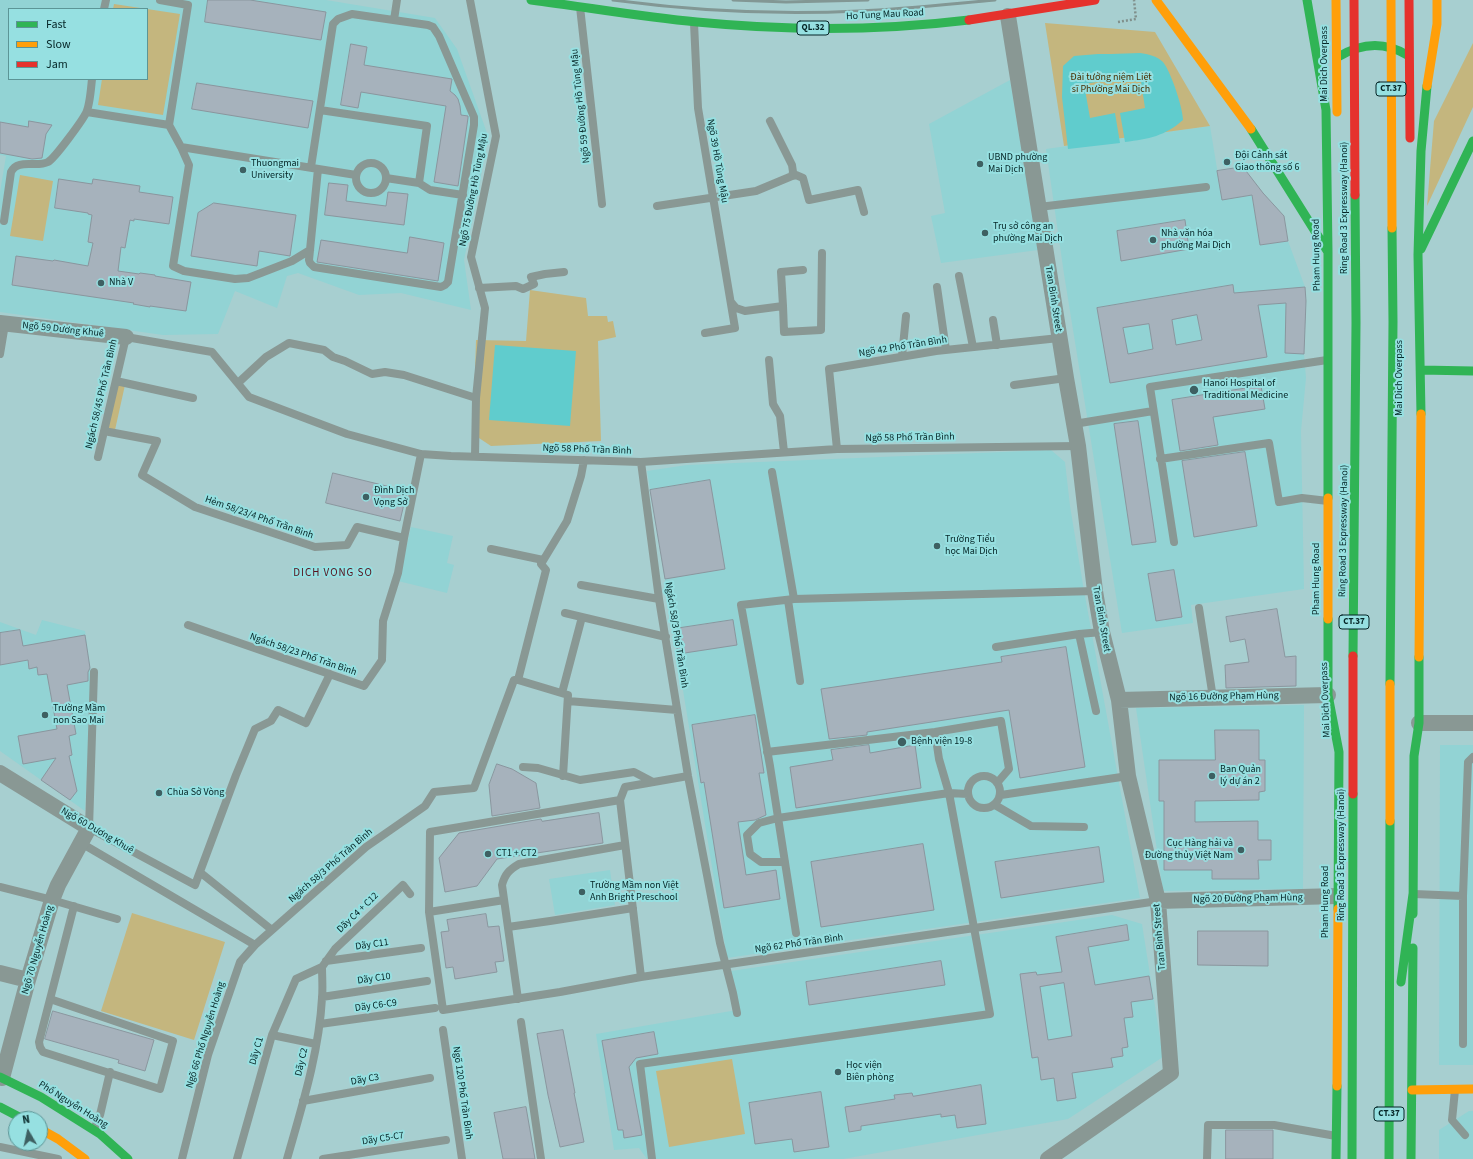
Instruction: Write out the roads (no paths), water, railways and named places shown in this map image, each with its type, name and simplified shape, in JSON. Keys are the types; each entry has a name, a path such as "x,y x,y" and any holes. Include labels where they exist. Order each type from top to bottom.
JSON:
{"main road":[{"name":"Ho Tung Mau Road","path":"531,0 694,22 746,26 820,28 892,27 1008,16 1095,0"},
{"path":"1156,0 1257,137 1328,252"},
{"name":"Pham Hung Road","path":"1307,0 1326,110 1328,252 1328,695 1339,752 1336,1159"},
{"name":"Mai Dich Overpass","path":"1336,0 1337,120"},
{"name":"Ring Road 3 Expressway (Hanoi)","path":"1352,1159 1353,684 1356,323 1354,0"},
{"name":"CT.37","path":"1389,1159 1390,694 1393,322 1391,0"},
{"path":"1409,0 1410,146"},
{"path":"1414,756 1419,723 1421,370 1418,255 1423,66 1437,24 1437,0"},
{"path":"1319,71 1343,53 1364,46 1376,44 1390,46 1405,53 1423,66"},
{"path":"1418,255 1473,141"},
{"name":"Mai Dich Overpass","path":"1410,192 1411,369"},
{"path":"1421,370 1473,371"},
{"name":"Mai Dich Overpass","path":"1337,441 1335,693 1339,752"},
{"path":"1410,709 1414,756 1411,1159"},
{"path":"1389,1069 1413,894"},
{"path":"1337,896 1352,1069"},
{"name":"Phố Nguyễn Hoàng","path":"1,1078 42,1097 94,1130 128,1159"},
{"path":"1412,1090 1473,1089"},
{"path":"48,1133 85,1159"}],"street":[{"name":"Tran Binh Street","path":"1008,16 1059,338 1078,446 1102,632 1119,700 1128,776 1158,901 1171,1073 1048,1159"},
{"name":"Ngõ 59 Dương Khuê","path":"2,324 126,337"},
{"name":"Ngõ 16 Đường Phạm Hùng","path":"1119,700 1328,695"},
{"path":"1419,723 1473,723"},
{"name":"Ngõ 60 Dương Khuê","path":"0,773 89,828"},
{"name":"Ngõ 70 Nguyễn Hoàng","path":"1,1078 52,900 58,885 89,828"},
{"name":"Ngõ 20 Đường Phạm Hùng","path":"1158,901 1337,896"},
{"path":"0,972 28,980"}],"lane":[{"path":"160,0 188,5 169,125 189,165 173,266 184,271 235,279 248,278 292,261 310,250"},
{"path":"394,20 397,0"},
{"name":"Ngõ 75 Đường Hồ Tùng Mậu","path":"470,0 496,136 471,257 485,308 476,398 475,456"},
{"name":"Ngõ 59 Đường Hồ Tùng Mậu","path":"580,7 602,204"},
{"path":"352,14 394,20 428,25 437,31 474,117 474,125 448,282 441,287 314,267 310,264 315,168 320,110 333,24 338,19 352,14"},
{"name":"Ngõ 39 Hồ Tùng Mậu","path":"694,22 698,108 735,328 705,333"},
{"path":"4,221 11,172 14,167 19,164 38,164 48,161 56,154 87,112 92,80"},
{"path":"320,110 427,126 419,183"},
{"path":"87,112 169,125"},
{"path":"770,121 792,165 792,176"},
{"path":"181,147 356,174"},
{"path":"370,163 383,169 386,178 382,188 379,191 369,193 360,189 355,180 356,174 361,166 370,163"},
{"path":"657,206 756,191 796,175 803,178 809,200 858,190 864,212"},
{"path":"386,178 419,183 430,190 462,195"},
{"path":"1039,207 1206,187"},
{"path":"803,270 781,272 784,332 821,330 822,253"},
{"path":"479,288 516,286 523,289 534,284 531,277 564,272"},
{"path":"959,276 973,347"},
{"path":"937,287 946,350"},
{"path":"731,302 736,308 745,311 783,306"},
{"path":"902,356 906,316"},
{"path":"993,320 997,344"},
{"path":"0,354 2,324"},
{"name":"Ngách 58/45 Phố Trần Bình","path":"98,457 126,337"},
{"name":"Ngõ 58 Phố Trần Bình","path":"126,337 212,352 249,397 347,434 421,454 641,462 837,449 1078,446"},
{"name":"Ngõ 42 Phố Trần Bình","path":"837,449 829,369 946,350 1059,338"},
{"path":"238,383 253,371 266,357 289,343 324,350 333,357 372,374 385,372 404,375 476,398"},
{"path":"769,360 773,404 780,416 784,452"},
{"path":"1174,542 1150,387 1328,360"},
{"path":"1014,385 1066,378"},
{"path":"116,381 193,398"},
{"path":"1074,424 1153,411"},
{"name":"Hẻm 58/23/4 Phố Trần Bình","path":"104,431 157,441 142,475 195,507 314,547 347,545 357,527 404,538"},
{"path":"1160,459 1269,443 1279,502 1302,498 1328,501"},
{"name":"Ngách 58/23 Phố Trần Bình","path":"188,625 364,686 382,660 383,621 398,573 421,454"},
{"path":"563,776 568,695 518,680 546,570 541,564 567,521 581,476 584,460"},
{"name":"Ngách 58/3 Phố Trần Bình","path":"641,462 659,598 688,776 720,943 737,1013"},
{"path":"772,472 791,600 800,681"},
{"path":"491,549 543,560"},
{"path":"581,585 659,598"},
{"path":"796,933 767,752 741,605 791,600 1096,591"},
{"path":"1199,608 1212,698"},
{"path":"565,614 666,637"},
{"path":"562,693 582,617"},
{"path":"996,647 1079,634 1102,632"},
{"path":"1079,634 1096,711"},
{"path":"89,828 94,672"},
{"path":"272,930 201,873 236,775 255,729 271,721 278,710 306,723 330,674"},
{"name":"Ngách 58/3 Phố Trần Bình","path":"255,945 366,847 425,806 434,792 474,788 514,680 518,680"},
{"path":"568,701 677,710"},
{"path":"767,752 935,732 1001,721 1009,769 998,783"},
{"path":"652,1159 640,1064 990,1014 949,793 939,759 935,732"},
{"path":"1463,1044 1463,896 1468,762 1473,757"},
{"path":"523,767 538,768 580,780 634,772 653,782"},
{"path":"640,977 620,800 625,787 688,776"},
{"path":"1001,794 1128,776"},
{"path":"978,777 989,777 998,783 1001,794 995,805 985,809 976,806 969,799 968,794 970,784 978,777"},
{"path":"785,862 761,862 750,854 747,835 759,823 778,818 949,793 968,794"},
{"path":"439,1009 429,912 430,832 620,800"},
{"path":"995,805 1031,826 1084,827"},
{"name":"Ngõ 60 Dương Khuê","path":"89,828 195,886 201,873"},
{"path":"81,843 255,945"},
{"path":"518,999 502,885 504,877 510,869 520,864 626,846"},
{"name":"Dãy C4 + C12","path":"324,964 335,950 403,885 410,894"},
{"path":"0,887 117,919"},
{"path":"1413,894 1463,896"},
{"path":"429,912 504,900"},
{"name":"Ngõ 62 Phố Trần Bình","path":"439,1009 518,999 640,977 1158,901"},
{"path":"50,999 174,1041 160,1089 43,1052 40,1047 39,1042 50,999 74,906"},
{"path":"508,927 633,908"},
{"name":"Ngõ 66 Phố Nguyễn Hoàng","path":"182,1159 211,1048 240,962 255,945"},
{"name":"Dãy C11","path":"324,964 421,948"},
{"name":"Dãy C2","path":"287,1159 303,1100 320,1024 324,964"},
{"name":"Dãy C1","path":"237,1159 272,1035 296,979 324,964"},
{"name":"Dãy C10","path":"322,997 428,981"},
{"name":"Dãy C6-C9","path":"320,1024 439,1009"},
{"path":"521,1022 541,1159"},
{"name":"Ngõ 120 Phố Trần Bình","path":"443,1030 462,1159"},
{"path":"272,1035 316,1044"},
{"path":"94,1130 100,1114 110,1072"},
{"name":"Dãy C3","path":"303,1100 430,1078"},
{"path":"1455,1089 1452,1120 1465,1135"},
{"path":"1207,1159 1208,1125 1274,1125 1336,1136"},
{"name":"Dãy C5-C7","path":"323,1159 446,1140"},
{"path":"0,1147 58,1159"}],"railway":[{"path":"613,0 674,7 797,13 876,10 995,0"},
{"path":"733,0 786,2 868,0"}],"place":[{"name":"Đội Cảnh sát Giao thông số 6","path":"1227,162"},
{"name":"UBND phường Mai Dịch","path":"980,164"},
{"name":"Thuongmai University","path":"243,170"},
{"name":"Trụ sở công an phường Mai Dịch","path":"985,233"},
{"name":"Nhà văn hóa phường Mai Dịch","path":"1153,240"},
{"name":"Nhà V","path":"101,283"},
{"name":"Hanoi Hospital of Traditional Medicine","path":"1194,390"},
{"name":"Đình Dịch Vọng Sở","path":"366,497"},
{"name":"Trường Tiểu học Mai Dịch","path":"937,546"},
{"name":"Trường Mầm non Sao Mai","path":"45,715"},
{"name":"Bệnh viện 19-8","path":"902,742"},
{"name":"Ban Quản lý dự án 2","path":"1212,776"},
{"name":"Chùa Sở Vòng","path":"159,793"},
{"name":"Cục Hàng hải và Đường thủy Việt Nam","path":"1241,850"},
{"name":"CT1 + CT2","path":"488,854"},
{"name":"Trường Mầm non Việt Anh Bright Preschool","path":"582,892"},
{"name":"Học viện Biên phòng","path":"838,1072"}],"district":[{"name":"DICH VONG SO","path":"333,574"}],"park label":[{"name":"Đài tưởng niệm Liệt sĩ Phường Mai Dịch","path":"1111,84"}]}
